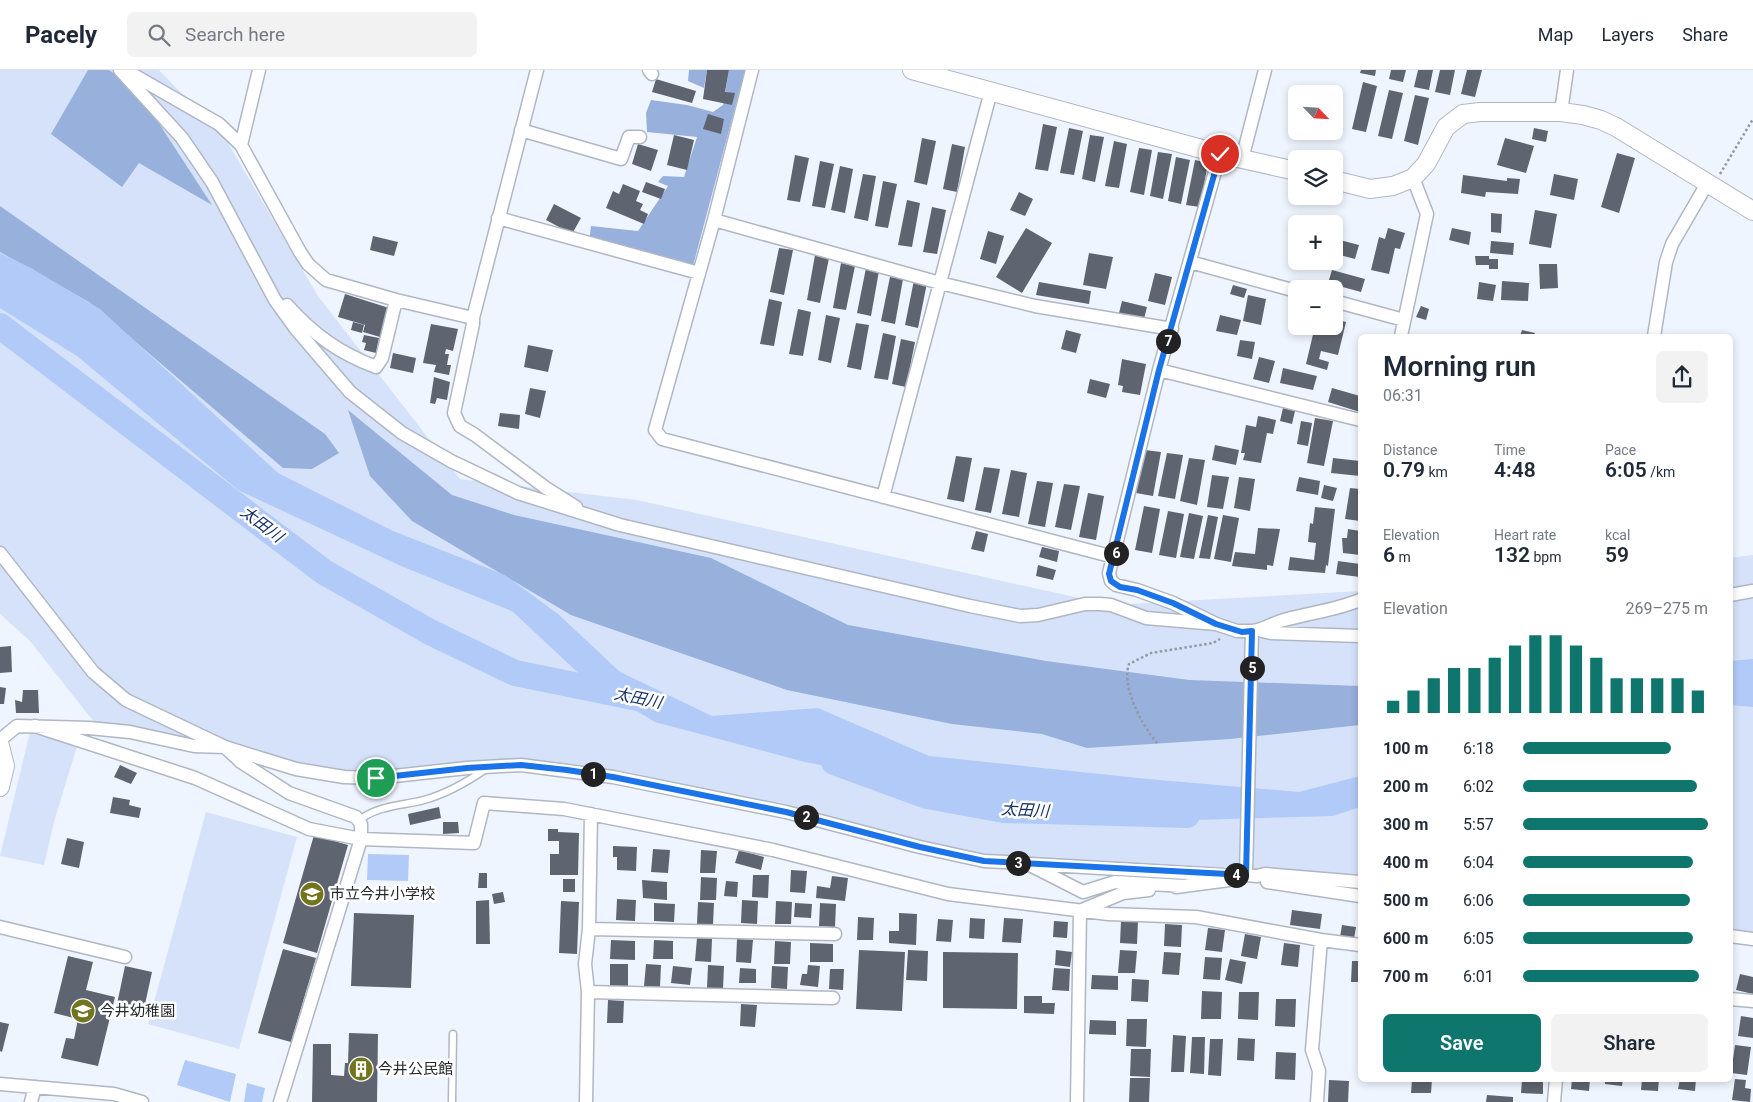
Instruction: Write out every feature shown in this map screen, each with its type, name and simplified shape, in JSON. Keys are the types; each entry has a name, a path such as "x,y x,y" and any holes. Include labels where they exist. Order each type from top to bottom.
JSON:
{"street":[{"path":"120,70 182,138 212,182 279,305 296,329 350,392 402,433 451,461 518,493 620,525 970,606 1020,616 1038,615 1085,604 1100,604 1146,618 1216,624"},
{"path":"125,70 219,124 241,145 308,264 326,280 396,300 473,318"},
{"path":"241,145 259,70"},
{"path":"537,70 473,318 454,413 460,426 546,488 575,505 579,512"},
{"path":"752,70 714,220 655,430 662,439 1114,558"},
{"path":"912,70 1220,154 1288,169"},
{"path":"1242,159 1265,70"},
{"path":"1561,112 1566,70"},
{"path":"883,497 991,91"},
{"path":"1343,182 1370,189 1393,186 1413,178 1426,164 1446,127 1463,114 1480,112 1561,112 1583,114 1601,120 1711,184 1753,211"},
{"path":"521,130 621,159 629,137 640,138"},
{"path":"1220,154 1159,370 1109,574 1111,581 1116,585 1137,590 1173,603 1216,624 1237,631 1255,634 1358,636"},
{"path":"1401,334 1427,214 1413,178"},
{"path":"1654,334 1666,262 1672,244 1711,184"},
{"path":"498,218 699,273"},
{"path":"714,220 940,283 1035,306 1172,329"},
{"path":"1190,262 1288,289"},
{"path":"279,305 285,303 325,342 356,359 376,367 382,358 396,300"},
{"path":"1343,303 1404,320"},
{"path":"1159,370 1358,420"},
{"path":"0,553 93,672 126,700 226,747 296,769 344,777 376,778 521,765 613,777 786,812 920,847 984,861 1265,874 1358,882"},
{"path":"1733,594 1753,591"},
{"path":"1255,634 1272,624 1306,614 1345,606 1358,601"},
{"path":"1246,873 1255,634"},
{"path":"0,740 17,726 35,726 113,730 194,746 226,747 241,762 289,793 356,817 361,824 361,839 280,1102"},
{"path":"35,726 195,778 309,829 361,839 474,843 484,803 564,809 773,850 948,894 1080,911 1196,917 1321,940 1358,945"},
{"path":"0,746 5,766 0,787"},
{"path":"586,1102 588,992 585,964 589,929 592,814"},
{"path":"1026,863 1083,892 1115,882 1184,886"},
{"path":"1080,911 1123,893 1228,880 1246,873 1263,881 1358,896"},
{"path":"1076,1102 1080,911"},
{"path":"0,927 125,958"},
{"path":"589,929 835,934"},
{"path":"1733,936 1753,939"},
{"path":"1317,1102 1319,1071 1312,1050 1321,940"},
{"path":"588,992 833,998"},
{"path":"1733,999 1753,1001"},
{"path":"1554,1102 1556,1082"},
{"path":"0,1084 114,1094 142,1102"},
{"path":"31,1102 34,1087"}],"lane":[{"path":"358,821 376,809 433,796 464,784 489,767"},
{"path":"452,1102 453,1034"}],"path":[{"path":"1711,184 1753,119"},
{"path":"1157,743 1131,699 1126,672 1129,664 1151,653 1212,643 1237,631"}],"shaded area":[{"path":"0,70 159,70 225,138 318,296 460,479 637,500 1111,605 1358,591 1358,887 984,861 655,785 508,766 344,777 225,747 94,722 30,641 0,614"},
{"path":"88,70 109,70 136,88 212,205 139,163 122,187 51,134"},
{"path":"689,70 707,70 704,88 688,81"},
{"path":"729,70 745,70 693,266 589,243 591,226 638,231 668,186 658,182 663,176 684,177 697,137 647,132 646,113 651,100 687,105 713,112 723,105"},
{"path":"0,206 325,434 339,453 312,469 283,468 89,302 0,252"},
{"path":"348,410 452,495 514,515 711,558 848,625 1046,661 1189,680 1358,686 1358,725 1230,739 1087,748 1042,734 952,724 787,690 571,615 412,521 370,476"},
{"path":"1753,555 1753,940 1733,937 1733,558"},
{"path":"30,732 78,743 54,822 44,865 0,856"},
{"path":"206,812 297,837 239,1049 148,1024"}],"water":[{"path":"0,253 31,268 100,309 278,473 393,531 505,575 558,614 620,672 712,716 818,708 929,756 1148,779 1299,792 1358,777 1358,808 1333,816 1196,820 996,798 805,762 655,722 587,681 512,611 401,566 238,490 77,356 0,308"},
{"path":"1753,659 1753,707 1733,705 1733,661"},
{"path":"368,854 409,855 408,881 367,880"},
{"path":"185,1060 236,1074 230,1102 177,1085"},
{"path":"247,1083 265,1088 262,1102 244,1102"}],"building":[{"path":"707,70 729,70 725,92 735,93 732,105 703,99"},
{"path":"1361,70 1376,70 1375,76 1360,73"},
{"path":"1391,70 1406,70 1403,82 1389,79"},
{"path":"1418,70 1433,70 1429,90 1414,87"},
{"path":"1440,70 1455,70 1450,95 1435,92"},
{"path":"1467,70 1482,70 1475,97 1461,94"},
{"path":"656,79 696,91 692,103 652,92"},
{"path":"1363,82 1377,86 1366,132 1352,129"},
{"path":"1389,90 1403,93 1392,139 1378,136"},
{"path":"1415,95 1429,98 1418,145 1404,141"},
{"path":"708,114 724,119 721,134 703,129"},
{"path":"1043,124 1057,127 1048,171 1035,169"},
{"path":"1069,128 1083,131 1074,175 1060,173"},
{"path":"1534,128 1548,131 1546,142 1532,139"},
{"path":"674,135 694,140 687,170 667,165"},
{"path":"1090,135 1104,137 1095,182 1082,179"},
{"path":"922,138 936,141 927,185 914,182"},
{"path":"1505,138 1534,146 1526,173 1497,165"},
{"path":"1114,141 1127,144 1119,188 1105,186"},
{"path":"638,144 658,150 651,171 632,164"},
{"path":"952,144 965,147 957,192 943,189"},
{"path":"1139,148 1152,150 1144,195 1130,192"},
{"path":"1158,152 1172,154 1163,199 1150,196"},
{"path":"1617,153 1635,158 1619,213 1601,207"},
{"path":"795,155 809,158 800,202 787,200"},
{"path":"1176,157 1190,160 1181,204 1168,201"},
{"path":"1195,160 1208,163 1200,207 1186,205"},
{"path":"820,161 834,164 825,208 812,206"},
{"path":"840,166 853,169 845,213 831,210"},
{"path":"863,174 876,176 868,221 854,218"},
{"path":"1554,174 1578,179 1574,200 1550,195"},
{"path":"1463,175 1507,181 1507,178 1520,179 1518,194 1486,192 1485,197 1461,193"},
{"path":"883,181 897,184 888,228 875,226"},
{"path":"646,182 665,189 661,199 642,192"},
{"path":"623,184 640,191 636,201 643,204 640,210 648,214 644,224 606,208 613,191 619,194"},
{"path":"1019,192 1033,199 1025,216 1010,210"},
{"path":"907,200 920,203 912,247 898,245"},
{"path":"554,204 581,218 572,234 546,220"},
{"path":"932,207 946,210 937,254 923,252"},
{"path":"1535,210 1557,214 1551,248 1529,244"},
{"path":"1491,213 1502,214 1501,233 1491,232"},
{"path":"1026,228 1052,243 1022,293 996,277"},
{"path":"1388,228 1405,233 1400,249 1395,248 1389,274 1371,270 1379,237 1385,239"},
{"path":"1452,228 1471,232 1469,245 1449,240"},
{"path":"988,231 1004,236 996,264 980,259"},
{"path":"373,236 398,242 394,256 370,250"},
{"path":"1343,241 1359,245 1355,259 1343,256"},
{"path":"1491,241 1514,243 1513,255 1490,253"},
{"path":"779,248 793,250 784,295 770,292"},
{"path":"1089,253 1113,257 1106,289 1083,285"},
{"path":"815,255 829,258 820,303 807,300"},
{"path":"1475,256 1489,256 1489,259 1498,259 1498,269 1489,269 1489,265 1476,265"},
{"path":"841,263 855,266 846,310 833,308"},
{"path":"1539,264 1557,264 1558,288 1540,289"},
{"path":"866,268 879,271 871,316 857,313"},
{"path":"1332,270 1365,279 1361,292 1343,287 1343,280 1329,280"},
{"path":"1155,273 1172,277 1165,305 1148,301"},
{"path":"890,277 903,279 895,324 881,321"},
{"path":"914,280 927,283 918,328 905,325"},
{"path":"1502,281 1529,283 1528,301 1501,300"},
{"path":"1039,282 1091,291 1089,304 1036,295"},
{"path":"1479,282 1496,285 1493,301 1477,299"},
{"path":"1233,285 1247,289 1244,298 1230,294"},
{"path":"345,294 389,308 380,337 363,332 365,325 338,317"},
{"path":"1248,295 1266,299 1261,325 1243,321"},
{"path":"769,299 782,302 774,346 760,344"},
{"path":"1122,301 1147,307 1144,319 1119,313"},
{"path":"1421,306 1429,309 1426,320 1416,317"},
{"path":"798,309 811,312 803,356 789,354"},
{"path":"826,315 840,318 831,363 818,360"},
{"path":"1220,315 1241,320 1237,335 1216,331"},
{"path":"1343,321 1346,322 1343,334"},
{"path":"353,322 364,325 362,333 351,330"},
{"path":"856,323 869,325 861,370 847,367"},
{"path":"431,324 458,329 453,351 446,349 445,354 449,354 447,365 451,365 449,375 434,372 436,365 423,363"},
{"path":"1066,330 1081,334 1076,353 1061,349"},
{"path":"1522,330 1535,333 1535,334 1521,334"},
{"path":"883,333 896,336 888,380 874,378"},
{"path":"364,335 379,338 376,353 364,350 366,343 362,342"},
{"path":"1313,335 1343,335 1338,355 1321,351 1319,359 1329,362 1327,370 1306,364"},
{"path":"901,339 915,342 906,387 892,384"},
{"path":"1240,340 1255,342 1252,359 1237,356"},
{"path":"528,345 553,350 548,372 524,367"},
{"path":"393,353 416,358 413,373 390,368"},
{"path":"1259,357 1275,361 1269,383 1253,379"},
{"path":"1122,359 1146,364 1140,395 1122,392 1123,386 1118,385"},
{"path":"1283,368 1317,376 1313,390 1280,383"},
{"path":"434,377 450,382 447,400 437,398 435,404 430,403"},
{"path":"1090,379 1110,384 1106,398 1087,393"},
{"path":"530,388 546,391 540,418 525,414"},
{"path":"1332,388 1358,395 1358,411 1328,402"},
{"path":"1283,408 1295,411 1292,424 1280,421"},
{"path":"500,413 520,415 519,429 498,426"},
{"path":"1258,416 1276,420 1273,434 1267,433 1261,463 1243,460 1245,453 1241,453 1246,425 1256,427"},
{"path":"1315,418 1333,421 1324,466 1307,463"},
{"path":"1301,421 1312,423 1308,446 1297,444"},
{"path":"1215,445 1239,450 1236,465 1212,460"},
{"path":"1145,450 1161,452 1153,496 1136,493"},
{"path":"1167,453 1183,455 1175,499 1158,496"},
{"path":"956,456 972,458 964,502 947,499"},
{"path":"1189,458 1205,460 1197,505 1180,501"},
{"path":"1333,458 1358,461 1358,476 1331,473"},
{"path":"984,467 1000,469 991,513 975,510"},
{"path":"1011,470 1027,473 1019,517 1002,514"},
{"path":"1212,475 1229,477 1223,509 1207,507"},
{"path":"1239,477 1255,479 1250,511 1234,508"},
{"path":"1299,477 1320,481 1318,495 1296,491"},
{"path":"1037,481 1053,483 1045,527 1028,524"},
{"path":"1064,484 1080,486 1071,530 1055,527"},
{"path":"1324,485 1337,488 1333,501 1321,498"},
{"path":"1350,488 1358,489 1358,521 1345,519"},
{"path":"1088,493 1104,496 1096,540 1079,537"},
{"path":"1144,506 1160,509 1152,553 1135,550"},
{"path":"1315,507 1335,509 1328,566 1326,565 1325,573 1288,570 1290,557 1314,560 1316,543 1308,542 1310,523 1313,524"},
{"path":"1168,511 1184,514 1176,558 1159,555"},
{"path":"1189,513 1203,516 1194,559 1180,557"},
{"path":"1208,515 1218,517 1210,559 1199,558"},
{"path":"1223,515 1239,518 1231,562 1214,559"},
{"path":"1258,528 1280,529 1273,566 1267,565 1267,570 1232,566 1235,552 1255,554"},
{"path":"1348,529 1358,531 1358,555 1343,553 1342,538 1347,538"},
{"path":"976,531 988,534 984,552 971,549"},
{"path":"1042,547 1059,551 1057,562 1039,557"},
{"path":"1338,561 1358,564 1358,577 1336,574"},
{"path":"1038,565 1056,570 1053,580 1036,576"},
{"path":"11,646 12,672 0,673 0,647"},
{"path":"0,687 6,688 4,704 0,704"},
{"path":"23,690 38,690 39,713 16,713 15,700 22,702"},
{"path":"120,765 137,773 131,784 114,777"},
{"path":"113,797 130,800 129,805 141,808 139,818 110,813"},
{"path":"439,807 441,818 410,825 408,814"},
{"path":"443,822 458,822 459,833 443,834"},
{"path":"548,829 558,829 558,832 579,833 578,875 550,875 550,854 559,854 559,841 548,841"},
{"path":"314,835 348,845 317,953 283,943"},
{"path":"67,838 84,842 79,868 61,864"},
{"path":"613,846 637,847 636,871 617,870 617,857 613,857"},
{"path":"653,849 670,850 668,873 651,872"},
{"path":"701,850 717,851 715,873 700,873"},
{"path":"739,850 764,857 761,870 735,863"},
{"path":"791,870 807,871 805,893 790,892"},
{"path":"479,873 487,873 487,888 478,888"},
{"path":"753,875 769,875 768,898 752,897"},
{"path":"832,876 848,878 845,901 816,898 817,886 830,888"},
{"path":"701,877 717,878 716,900 700,900"},
{"path":"563,879 575,879 575,892 563,892"},
{"path":"642,880 667,882 667,900 643,898"},
{"path":"726,881 738,882 737,897 724,896"},
{"path":"503,892 505,902 494,904 492,894"},
{"path":"617,899 636,900 635,921 616,920"},
{"path":"489,900 490,944 476,944 476,901"},
{"path":"742,900 758,901 757,924 741,923"},
{"path":"561,901 579,902 577,954 559,953"},
{"path":"776,901 792,902 791,924 775,924"},
{"path":"698,902 714,903 713,925 697,924"},
{"path":"654,903 675,904 674,922 654,921"},
{"path":"795,903 812,904 811,918 794,917"},
{"path":"820,903 836,904 835,927 819,926"},
{"path":"1292,910 1322,914 1320,929 1290,925"},
{"path":"354,913 414,915 411,988 351,986"},
{"path":"899,913 917,914 916,945 889,943 889,931 899,931"},
{"path":"858,917 874,918 873,940 857,940"},
{"path":"970,918 985,919 984,939 969,938"},
{"path":"1004,918 1023,919 1021,943 1002,942"},
{"path":"938,919 953,920 951,942 936,941"},
{"path":"1054,921 1068,922 1067,938 1053,937"},
{"path":"1121,921 1138,921 1137,944 1120,943"},
{"path":"1165,924 1182,925 1181,947 1164,946"},
{"path":"1342,925 1356,927 1354,939 1340,937"},
{"path":"1208,928 1225,930 1222,952 1205,950"},
{"path":"1245,934 1261,937 1257,959 1241,956"},
{"path":"697,938 712,939 711,962 695,961"},
{"path":"737,939 753,940 751,963 736,962"},
{"path":"611,940 635,941 635,960 610,959"},
{"path":"654,940 673,941 673,959 653,959"},
{"path":"775,941 791,942 790,964 774,964"},
{"path":"810,943 833,944 833,962 810,962"},
{"path":"1284,943 1300,945 1298,967 1281,965"},
{"path":"283,949 316,958 291,1042 258,1033"},
{"path":"859,950 905,952 902,1011 856,1009"},
{"path":"908,950 928,951 927,981 906,980"},
{"path":"1056,950 1072,952 1070,967 1055,965"},
{"path":"1120,950 1137,951 1135,973 1118,973"},
{"path":"943,952 1018,953 1017,1009 943,1008"},
{"path":"1164,952 1181,953 1179,975 1162,974"},
{"path":"68,956 93,962 86,990 115,997 98,1066 61,1058 66,1038 74,1039 78,1019 54,1013"},
{"path":"1205,957 1222,958 1220,980 1203,979"},
{"path":"1230,959 1246,962 1242,984 1225,980"},
{"path":"1352,961 1358,961 1358,982 1351,982"},
{"path":"610,964 628,964 628,986 610,986"},
{"path":"646,964 661,965 660,987 644,986"},
{"path":"708,965 724,966 723,989 707,988"},
{"path":"808,965 820,966 818,987 800,985 802,974 807,974"},
{"path":"125,966 152,972 144,1009 117,1004"},
{"path":"673,966 692,968 690,985 671,983"},
{"path":"772,966 788,967 787,989 771,988"},
{"path":"740,968 756,969 756,983 739,983"},
{"path":"1054,968 1070,969 1069,991 1052,990"},
{"path":"830,969 844,969 843,990 829,989"},
{"path":"1740,974 1753,977 1753,994 1736,990"},
{"path":"1092,975 1118,976 1118,990 1091,989"},
{"path":"1132,979 1149,980 1148,1002 1131,1001"},
{"path":"1202,991 1222,992 1221,1019 1201,1019"},
{"path":"1239,992 1259,992 1258,1020 1238,1019"},
{"path":"1024,996 1042,996 1042,1003 1055,1003 1054,1014 1024,1013"},
{"path":"1276,999 1296,999 1295,1027 1275,1026"},
{"path":"608,1000 624,1001 623,1023 607,1023"},
{"path":"741,1004 757,1005 755,1027 740,1026"},
{"path":"1741,1016 1753,1018 1753,1038 1738,1036"},
{"path":"1127,1019 1147,1019 1146,1047 1126,1046"},
{"path":"1090,1020 1116,1021 1116,1035 1089,1034"},
{"path":"0,1022 9,1024 2,1052 0,1051"},
{"name":"今井公民館","path":"349,1033 378,1034 377,1102 312,1102 313,1044 331,1044 331,1075 344,1076 345,1063 348,1063"},
{"path":"1173,1035 1186,1036 1184,1072 1171,1072"},
{"path":"1192,1037 1205,1037 1204,1074 1190,1073"},
{"path":"1238,1038 1255,1039 1254,1061 1237,1060"},
{"path":"1210,1039 1223,1039 1221,1076 1208,1075"},
{"path":"1735,1045 1751,1047 1747,1075 1733,1073"},
{"path":"1131,1049 1151,1049 1150,1077 1130,1076"},
{"path":"1276,1052 1296,1053 1295,1080 1275,1079"},
{"path":"1130,1078 1150,1078 1149,1102 1129,1102"},
{"path":"1735,1079 1746,1080 1745,1088 1751,1089 1750,1102 1732,1100"},
{"path":"1329,1080 1349,1081 1348,1102 1328,1102"},
{"path":"1412,1082 1432,1082 1431,1093 1411,1093"},
{"path":"1522,1082 1543,1082 1543,1094 1521,1093"},
{"path":"1572,1082 1590,1082 1589,1091 1571,1089"},
{"path":"1605,1082 1623,1082 1622,1086 1605,1084"},
{"path":"1642,1082 1659,1082 1658,1091 1641,1090"},
{"path":"1679,1082 1696,1082 1695,1091 1678,1089"},
{"path":"1487,1095 1513,1097 1513,1102 1486,1102"}],"waterway":[{"name":"太田川","path":"0,326 324,572 430,632 515,673 638,698"},
{"name":"太田川","path":"834,762 927,796 1004,810 1187,815"}],"place":[{"name":"市立今井小学校","path":"312,894"},
{"name":"今井幼稚園","path":"83,1011"},
{"name":"今井公民館","path":"361,1069"}],"route":[{"path":"376,778 418,775 467,768 521,765 567,770 613,777 786,812 920,847 984,861 1246,875 1252,631 1237,631 1216,624 1173,603 1137,590 1120,587 1111,581 1109,574 1159,370 1220,154"}]}
